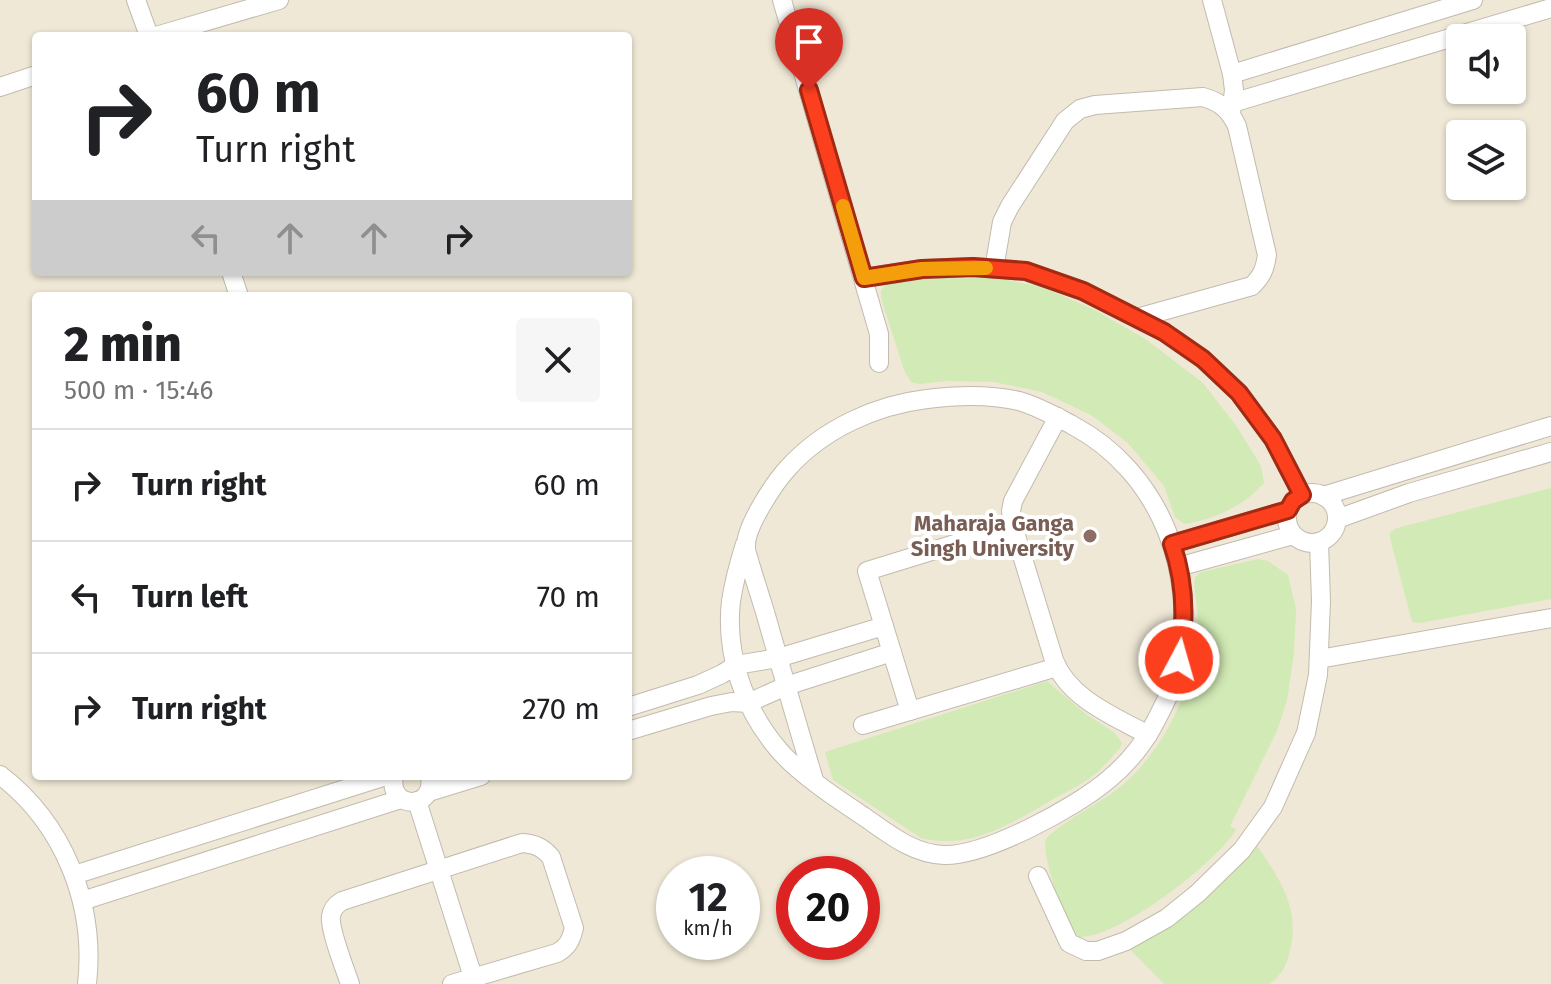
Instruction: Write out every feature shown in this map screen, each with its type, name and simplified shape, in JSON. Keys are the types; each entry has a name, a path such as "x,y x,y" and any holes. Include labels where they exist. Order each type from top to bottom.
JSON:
{"lane":[{"path":"136,0 148,32"},
{"path":"170,32 279,0"},
{"path":"782,0 879,334 879,363"},
{"path":"1137,318 1252,286 1265,268 1267,255 1231,108 1234,90 1232,74 1212,0"},
{"path":"1232,74 1446,5"},
{"path":"1497,24 1551,8"},
{"path":"994,269 1002,222 1010,206 1065,121 1080,109 1095,105 1203,97 1231,108 1446,39"},
{"path":"0,87 32,76"},
{"path":"864,278 922,269 973,267 1026,271 1083,291 1164,332 1203,359 1239,393 1273,439 1302,495"},
{"path":"979,396 1019,401 1058,417 1111,449 1131,470 1149,495 1172,544 1184,610 1182,643 1175,677 1148,735 1128,761 1108,780 1079,800 1030,828 989,845 944,855 921,852 840,801 779,750 748,703 732,649 731,605 745,544 765,498 795,460 851,421 875,410 919,400 979,396"},
{"path":"1058,417 1013,501 1013,526 1063,680 1082,696 1148,735"},
{"path":"1323,496 1551,426"},
{"path":"1337,519 1409,493 1551,452"},
{"path":"1313,493 1323,496 1336,511 1337,519 1332,532 1319,542 1304,542 1293,535 1287,525 1288,510 1293,501 1302,495 1313,493"},
{"path":"1172,544 1288,510"},
{"path":"910,711 867,571 1013,526"},
{"path":"1178,567 1293,535"},
{"path":"1038,876 1069,943 1086,951 1098,951 1126,941 1167,918 1242,850 1273,807 1306,733 1318,675 1321,601 1319,542"},
{"path":"745,544 814,780"},
{"path":"1319,659 1551,618"},
{"path":"632,706 698,685 736,665 778,658 884,626"},
{"path":"632,730 711,706 748,703 786,686 892,652"},
{"path":"863,725 1057,667"},
{"path":"0,775 24,796 51,829 74,875 88,939 87,984"},
{"path":"74,875 373,780"},
{"path":"393,780 394,790 420,792"},
{"path":"82,901 466,780"},
{"path":"420,792 438,869 473,977"},
{"path":"350,984 332,928 331,915 342,901 522,843 543,848 551,857 574,928 566,948 452,984"}],"shaded area":[{"name":"Maharaja Ganga Singh University","path":"0,0 1551,0 1551,984 0,984"}],"green space":[{"path":"985,276 1042,287 1093,309 1147,340 1203,383 1237,427 1261,466 1264,483 1247,499 1227,511 1184,524 1175,517 1164,486 1128,443 1091,415 1042,392 994,382 911,382 904,370 882,301 882,289 888,284 940,277"},
{"path":"1551,488 1551,599 1412,622 1390,532"},
{"path":"1258,559 1268,561 1288,575 1296,609 1294,653 1287,700 1277,731 1230,826 1236,830 1208,861 1139,914 1094,935 1077,937 1056,890 1047,860 1046,840 1131,777 1160,742 1171,723 1194,659 1198,626 1195,577 1201,572"},
{"path":"1047,681 1087,715 1115,733 1122,743 1094,775 1004,826 956,841 921,838 833,780 825,752"},
{"path":"1256,844 1283,889 1291,913 1292,940 1283,970 1270,984 1164,984 1125,944"}],"slow traffic":[{"path":"843,206 864,278 922,269 986,268"}],"place":[{"name":"Maharaja Ganga Singh University","path":"1090,536"}],"route":[{"path":"809,90 864,278 922,269 973,267 1026,271 1083,291 1164,332 1203,359 1239,393 1273,439 1302,495 1293,501 1288,510 1172,544 1184,610 1179,660"}]}
